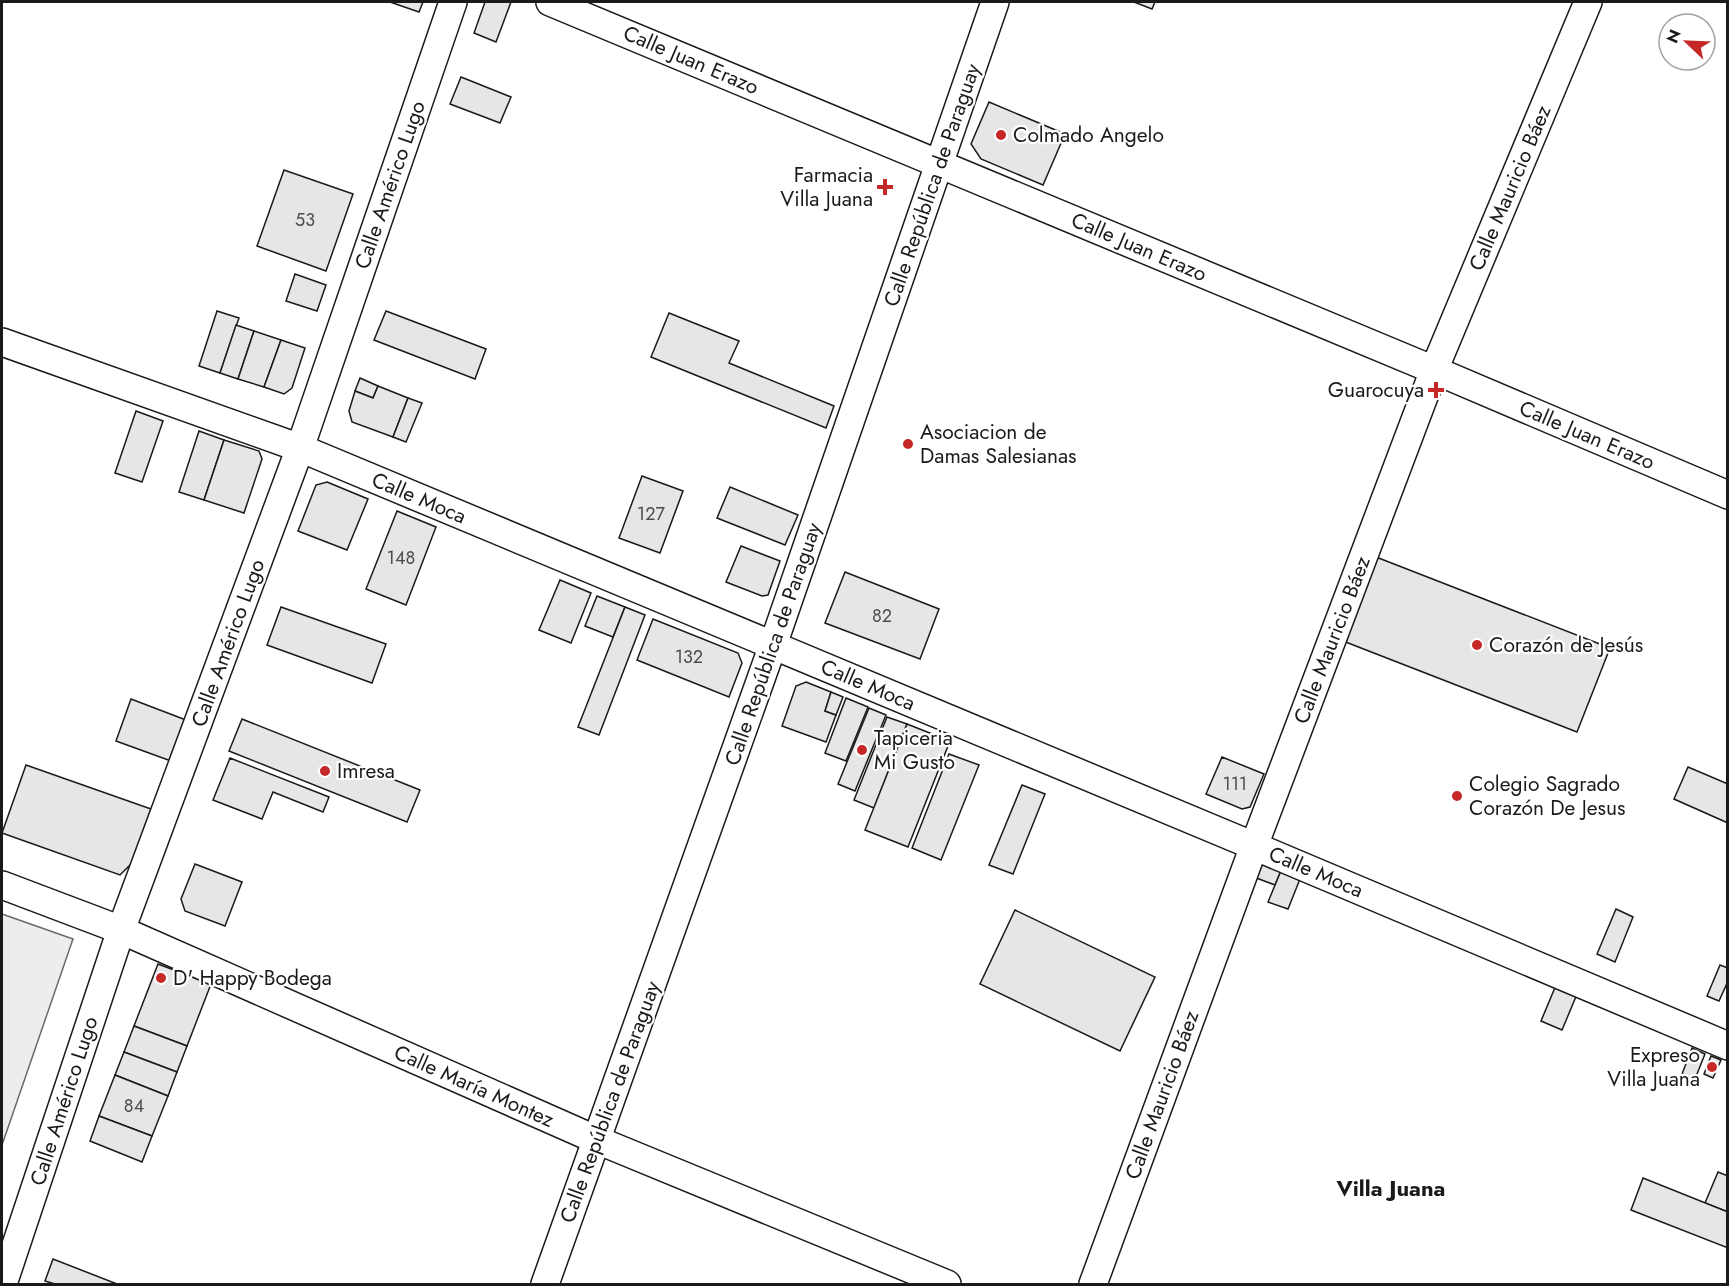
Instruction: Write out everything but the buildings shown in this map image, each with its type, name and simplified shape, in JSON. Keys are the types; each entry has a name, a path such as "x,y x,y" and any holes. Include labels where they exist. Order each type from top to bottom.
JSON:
{"street":[{"name":"Calle Américo Lugo","path":"3,1284 121,930 300,448 453,2"},
{"name":"Calle Juan Erazo","path":"550,2 1434,370 1728,495"},
{"name":"Calle República de Paraguay","path":"545,1284 773,645 995,2"},
{"name":"Calle Mauricio Báez","path":"1093,1284 1254,846 1434,370 1588,2"},
{"name":"Calle Moca","path":"2,342 300,448 1728,1046"},
{"name":"Calle María Montez","path":"2,885 121,930 597,1140 946,1284"}],"shaded area":[{"path":"2,914 73,939 2,1145"}],"place":[{"name":"Colmado Angelo","path":"1001,135"},
{"name":"Farmacia Villa Juana","path":"885,187"},
{"name":"Guarocuya","path":"1436,390"},
{"name":"Asociacion de Damas Salesianas","path":"908,444"},
{"name":"Corazón de Jesús","path":"1477,645"},
{"name":"Tapiceria Mi Gusto","path":"862,750"},
{"name":"Imresa","path":"325,771"},
{"name":"Colegio Sagrado Corazón De Jesus","path":"1457,796"},
{"name":"D' Happy Bodega","path":"161,978"},
{"name":"Expreso Villa Juana","path":"1712,1067"}],"district":[{"name":"Villa Juana","path":"1391,1188"}]}
